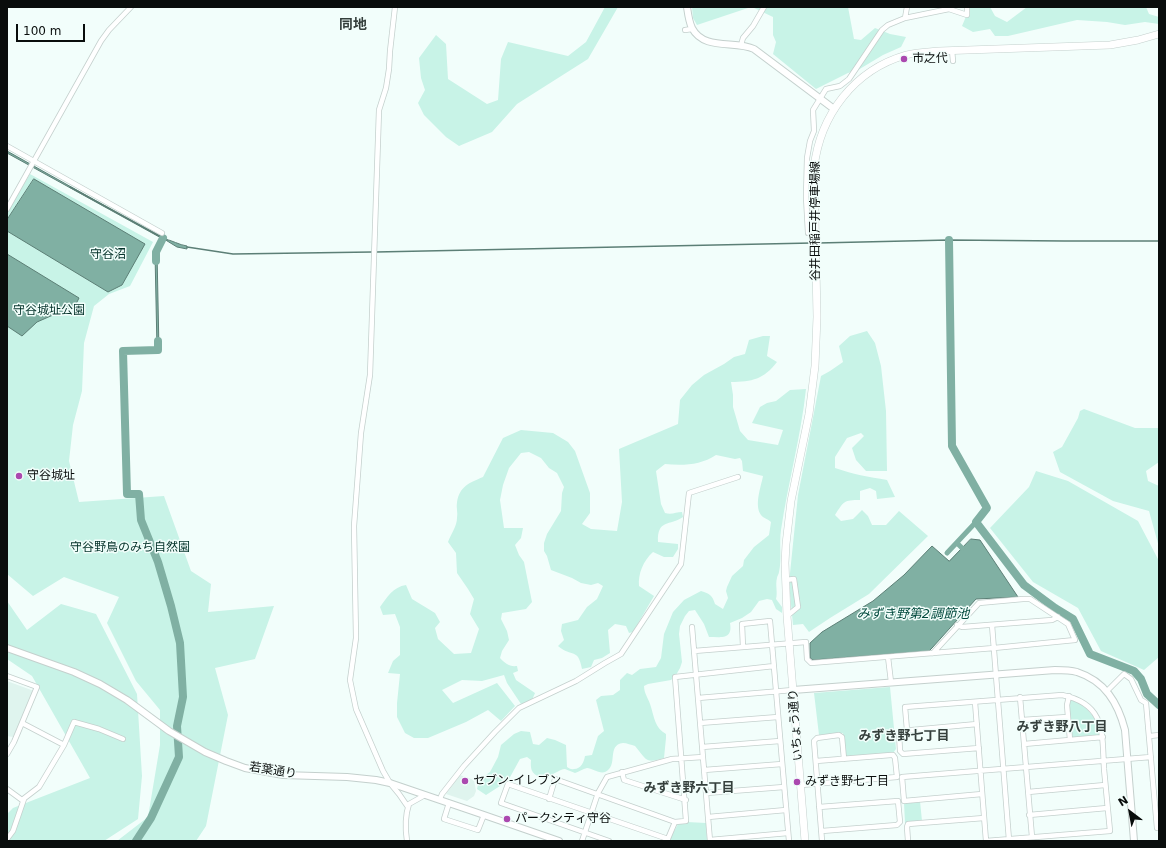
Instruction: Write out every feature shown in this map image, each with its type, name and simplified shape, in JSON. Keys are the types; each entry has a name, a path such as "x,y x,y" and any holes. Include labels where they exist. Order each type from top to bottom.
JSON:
{"main road":[{"name":"谷井田稲戸井停車場線","path":"787,613 785,580 786,544 791,501 808,414 814,374 817,330 814,168 817,148 834,109 855,84 870,73 886,63 915,53 952,50 1114,44 1144,39 1159,34"},
{"name":"いちょう通り","path":"787,613 805,841"}],"street":[{"path":"7,209 101,41 109,30 131,7"},
{"path":"395,7 389,69 386,88 379,110 370,375 361,433 354,526 356,638 350,680 356,709 383,771 408,807"},
{"path":"687,7 692,29 698,36 707,41 718,44 741,45 758,50 834,109"},
{"path":"741,45 743,38 753,26 764,7"},
{"path":"905,18 907,7"},
{"path":"808,233 806,197 807,158 810,141 814,131 813,110 826,89 840,86 849,79 882,30 888,25 905,18 949,9 967,15 967,7"},
{"path":"685,30 692,29"},
{"path":"952,50 953,61"},
{"path":"7,146 162,233"},
{"path":"440,799 442,794 464,766 519,708 576,681 605,662 621,654 681,564 689,494 738,477"},
{"path":"785,580 794,579 798,607 787,613"},
{"path":"694,651 806,642 808,659 811,663 994,648 1075,640 1068,624 1030,599 979,603 932,653"},
{"path":"957,625 962,627 992,625 1052,620 1058,617"},
{"path":"744,647 742,624 770,621 789,841"},
{"path":"992,625 1009,840"},
{"path":"692,627 710,840 788,833"},
{"name":"若葉通り","path":"7,648 74,672 100,684 127,700 169,731 205,752 245,768 283,775 358,778 390,783 484,814 558,841"},
{"path":"888,657 891,682"},
{"path":"549,799 555,779 598,793 675,822 686,821 686,800 675,677 774,666"},
{"path":"698,698 995,674 1055,670 1076,672 1090,678 1107,691 1117,705 1123,721 1134,841"},
{"path":"1107,691 1124,674 1131,679 1141,700 1146,703 1157,828 1159,828"},
{"path":"7,676 37,687 14,742 7,754"},
{"path":"907,730 905,707 1020,697 1062,695 1075,698 1092,711 1102,730 1110,831 986,841 975,702"},
{"path":"1069,696 1067,705 1070,740"},
{"path":"1020,697 1032,837"},
{"path":"700,723 778,717"},
{"path":"1022,720 1068,717"},
{"path":"7,839 13,831 24,799 39,787 64,745 74,722 98,729 123,739"},
{"path":"22,723 64,745"},
{"path":"977,724 907,730 898,733 900,751 903,754 979,748"},
{"path":"822,841 814,741 817,738 839,735 842,737 844,759"},
{"path":"1150,736 1159,735"},
{"path":"1024,744 1103,737"},
{"path":"702,747 780,741"},
{"path":"801,786 897,778 895,758 893,755 816,761"},
{"path":"582,841 598,793 607,777 672,759 703,757"},
{"path":"982,794 904,801 902,777 1104,762 1151,757"},
{"path":"704,770 782,764"},
{"path":"622,772 624,780 686,800"},
{"path":"609,841 501,802 508,784 667,840 675,822"},
{"path":"1028,792 1106,785"},
{"path":"706,794 784,787"},
{"path":"7,789 18,798 22,800 24,799"},
{"path":"407,841 405,824 409,804 425,795"},
{"path":"819,807 898,801 900,822 897,825 822,831"},
{"path":"449,803 444,819 478,830 484,814"},
{"path":"1029,815 1107,808"},
{"path":"708,817 786,810"},
{"path":"908,841 906,827 908,824 984,818"}],"shaded area":[{"path":"7,681 34,691 13,737 7,736"},
{"path":"460,775 474,780 476,791 474,796 467,801 446,794"}],"green space":[{"path":"605,7 618,7 588,59 517,104 492,132 459,146 446,137 424,115 418,103 425,90 421,78 419,58 436,35 446,44 448,79 487,104 498,100 501,59 508,42 568,56 586,42"},
{"path":"692,7 751,7 697,25 693,18"},
{"path":"752,7 848,7 854,39 861,40 875,28 890,34 906,37 901,47 883,55 858,70 848,73 816,89 773,54 776,42 773,35 773,17"},
{"path":"970,7 990,7 995,16 1007,22 1027,7 1146,7 1149,14 1159,17 1159,24 1145,22 1125,25 1077,20 1008,36 995,36 990,29 973,32 962,26"},
{"path":"30,174 153,242 130,286 109,294 94,306 84,343 82,391 73,425 69,461 79,502 164,496 191,571 211,584 208,612 274,606 255,659 215,668 228,715 206,826 196,841 117,841 148,817 160,745 160,710 136,681 107,623 119,597 64,577 33,596 7,574 7,212"},
{"path":"867,331 875,343 881,366 886,411 887,471 866,471 856,460 852,448 864,436 861,433 847,438 835,457 835,468 854,474 887,480 895,497 877,499 876,491 870,488 860,491 860,500 845,502 835,515 841,521 853,519 862,510 868,516 872,525 886,525 899,511 928,536 869,594 809,632 803,624 793,625 789,583 798,495 821,376 843,362 839,346 850,336"},
{"path":"763,336 770,336 767,356 777,362 762,376 751,380 731,382 733,407 740,431 748,440 778,445 783,430 752,423 760,407 767,403 776,401 790,390 806,389 781,530 780,562 779,573 776,581 776,599 782,607 782,613 776,609 772,600 767,599 759,601 751,612 730,623 730,632 728,635 709,637 704,624 695,610 689,611 680,626 679,634 682,662 676,675 671,680 644,686 659,729 666,734 664,758 653,761 647,760 635,746 623,743 615,748 611,765 605,772 587,768 575,773 565,769 543,779 533,772 531,760 527,757 520,759 509,779 486,795 477,789 479,780 490,772 498,757 501,745 514,734 521,731 530,732 533,744 539,745 547,738 566,745 567,767 570,769 576,769 580,766 583,763 585,756 592,755 598,736 604,731 596,700 601,696 613,695 620,690 620,680 627,673 632,675 640,669 656,667 661,658 664,634 673,612 684,600 701,591 710,595 715,604 723,609 728,598 726,591 727,587 732,576 743,566 744,560 754,547 769,535 771,522 761,515 758,506 763,476 743,471 742,461 740,458 735,459 716,455 698,463 678,465 665,464 656,471 661,504 665,513 670,514 682,512 683,517 662,526 658,535 658,542 678,544 678,549 673,557 664,557 653,552 646,559 639,577 639,586 654,596 633,632 629,633 626,626 615,624 608,630 610,653 602,658 594,660 591,667 582,669 579,658 576,655 563,650 558,646 564,640 561,631 562,624 578,620 587,607 597,599 603,586 598,583 591,585 581,583 551,570 544,551 544,543 547,534 561,511 562,493 564,487 557,473 549,468 541,458 529,452 521,453 509,468 500,500 504,528 523,528 521,538 515,545 524,562 532,602 526,609 502,613 501,619 507,631 509,640 502,651 500,658 509,665 517,666 518,671 513,673 516,680 535,693 532,700 521,704 507,683 504,675 482,681 462,680 442,690 453,703 497,683 515,706 501,721 488,710 466,722 428,738 414,738 405,733 397,717 400,674 388,673 393,661 400,655 400,627 395,614 383,615 380,607 394,590 406,585 412,599 435,613 440,622 435,628 438,639 454,654 471,653 479,629 470,614 474,599 457,573 456,553 448,542 456,524 457,502 460,492 469,483 483,477 503,438 521,430 553,433 568,442 575,451 590,493 590,513 582,524 591,529 617,531 622,502 619,449 678,424 680,400 692,385 704,375 734,357 745,354 749,340"},
{"path":"1084,409 1135,428 1159,428 1159,462 1146,471 1148,481 1159,486 1159,547 1149,511 1113,501 1060,472 1053,452 1062,447 1078,418 1080,411"},
{"path":"1036,471 1068,481 1138,521 1159,561 1159,657 1144,670 1101,651 1078,608 1033,582 990,528 1029,487"},
{"path":"7,601 27,630 61,604 96,614 137,694 142,776 138,819 104,841 7,841 7,814 13,808 90,778 32,676 7,659"},
{"path":"890,687 896,749 893,753 847,757 843,733 819,735 814,693"},
{"path":"1070,699 1082,705 1090,712 1101,734 1072,738 1068,705"},
{"path":"920,801 922,821 905,823 904,803"},
{"path":"687,822 706,823 707,841 669,841 678,824"}],"water":[{"path":"7,151 164,239 157,252 159,351 157,349 155,253 163,239 7,153"},
{"name":"守谷沼","path":"34,179 145,244 122,285 108,292 7,231 7,220"},
{"path":"164,239 187,246 187,249 177,247"},
{"path":"7,254 79,298 74,308 37,322 22,336 7,326"},
{"name":"みずき野第2調節池","path":"971,539 980,540 1018,597 976,599 929,651 813,660 810,658 810,643 822,632 873,601 904,575 932,546 949,561"}],"waterway":[{"path":"70,187 167,240"},
{"path":"156,261 156,252 163,238"},
{"path":"818,243 949,240 1159,241"},
{"path":"949,240 952,446 987,508 976,522 1024,585 1055,608 1073,619 1090,654 1134,671 1141,679 1147,694 1159,705"},
{"path":"376,252 812,243"},
{"path":"187,247 233,254 372,252"},
{"path":"136,841 151,818 179,757 177,726 183,697 180,643 171,606 158,562 141,520 139,494 127,494 123,351 158,350 158,341"},
{"path":"947,553 976,522"},
{"path":"957,543 962,548"}],"place":[{"name":"市之代","path":"904,59"},
{"name":"守谷城址","path":"19,476"},
{"name":"セブン-イレブン","path":"465,781"},
{"name":"みずき野七丁目","path":"797,782"},
{"name":"パークシティ守谷","path":"507,819"}],"district":[{"name":"同地","path":"353,25"},
{"name":"みずき野八丁目","path":"1062,728"},
{"name":"みずき野七丁目","path":"904,737"},
{"name":"みずき野六丁目","path":"689,789"}],"park label":[{"name":"守谷城址公園","path":"49,311"},
{"name":"守谷野鳥のみち自然園","path":"130,548"}]}
